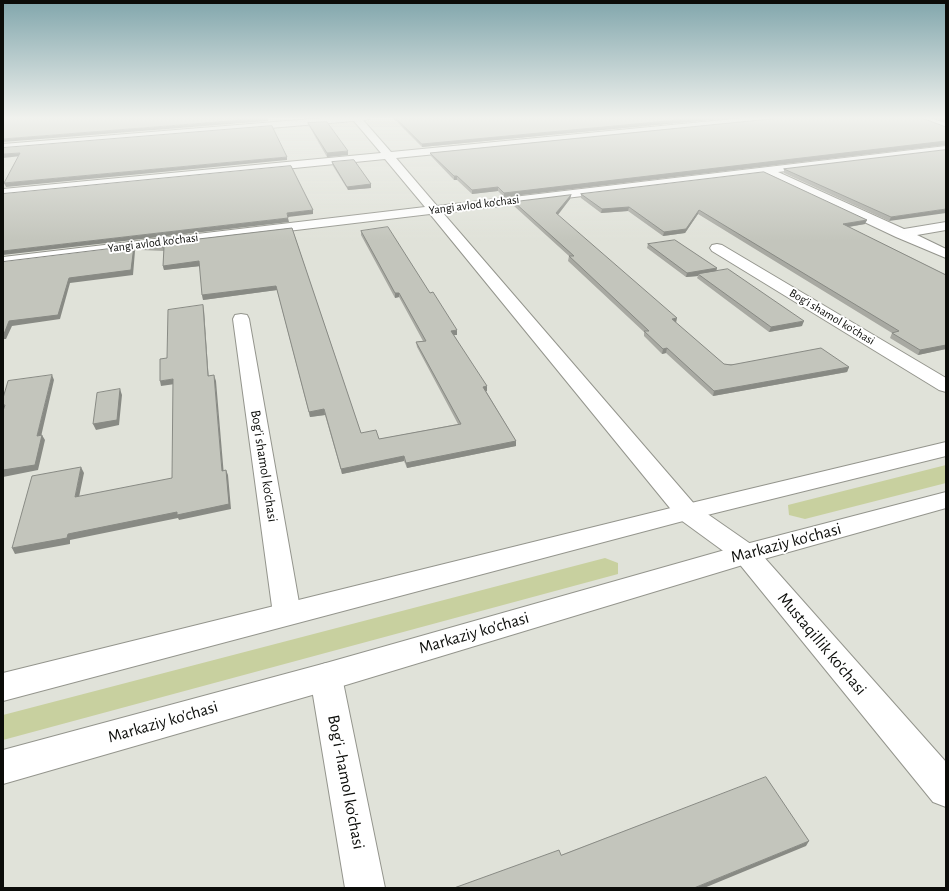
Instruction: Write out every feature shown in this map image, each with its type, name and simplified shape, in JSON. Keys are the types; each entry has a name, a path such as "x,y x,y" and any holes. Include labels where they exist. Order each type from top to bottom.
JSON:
{"street":[{"path":"3,193 352,159"},
{"name":"Mustaqillik ko'chasi","path":"391,159 687,512 746,554 946,789"},
{"name":"Yangi avlod ko'chasi","path":"3,261 868,159"},
{"path":"766,171 946,254"},
{"path":"901,234 946,226"},
{"name":"Bog'i shamol ko'chasi","path":"717,248 946,386"},
{"name":"Bog'i shamol ko'chasi","path":"241,318 287,614"},
{"path":"3,687 687,512 946,449"},
{"name":"Markaziy ko'chasi","path":"3,767 326,677 746,554 946,500"},
{"name":"Bog'i -hamol ko'chasi","path":"326,677 365,888"}],"green space":[{"path":"946,465 946,483 805,519 789,515 788,505"},
{"path":"605,558 618,563 618,574 3,740 3,715"}],"building":[{"path":"17,159 270,159 4,183"},
{"path":"436,159 797,159 504,193 498,187 472,190 457,176 454,176"},
{"path":"873,159 946,159 946,209 891,217 784,169"},
{"path":"354,160 371,184 347,187 332,162"},
{"path":"291,166 313,210 287,213 288,218 3,251 3,194"},
{"path":"764,172 867,220 843,224 946,275 946,345 920,350 892,333 899,331 699,210 686,229 664,232 629,207 602,209 581,194"},
{"path":"571,195 556,213 677,318 672,319 724,364 731,365 821,348 849,367 714,391 667,348 663,349 644,331 649,331 569,256 574,256 514,202"},
{"path":"388,227 430,293 433,292 457,330 451,331 487,386 483,387 516,441 406,463 404,456 341,469 324,409 309,412 276,286 202,295 199,261 163,266 164,247 139,246 292,228 361,433 376,430 379,439 461,424 416,342 426,341 399,293 395,293 361,231"},
{"path":"675,240 717,268 687,273 648,244"},
{"path":"134,246 131,270 69,278 58,315 9,321 3,334 3,262"},
{"path":"728,269 804,321 771,327 698,274"},
{"path":"203,305 208,376 214,375 222,471 226,470 229,504 177,515 177,512 68,534 67,538 12,548 32,476 81,467 75,497 172,478 173,379 160,381 160,359 167,358 168,310"},
{"path":"52,375 37,436 42,435 35,465 3,470 3,411 5,405 3,405 3,398 8,381"},
{"path":"120,389 117,420 93,424 97,393"},
{"path":"766,777 809,841 694,888 454,888 559,850 561,855"}]}
